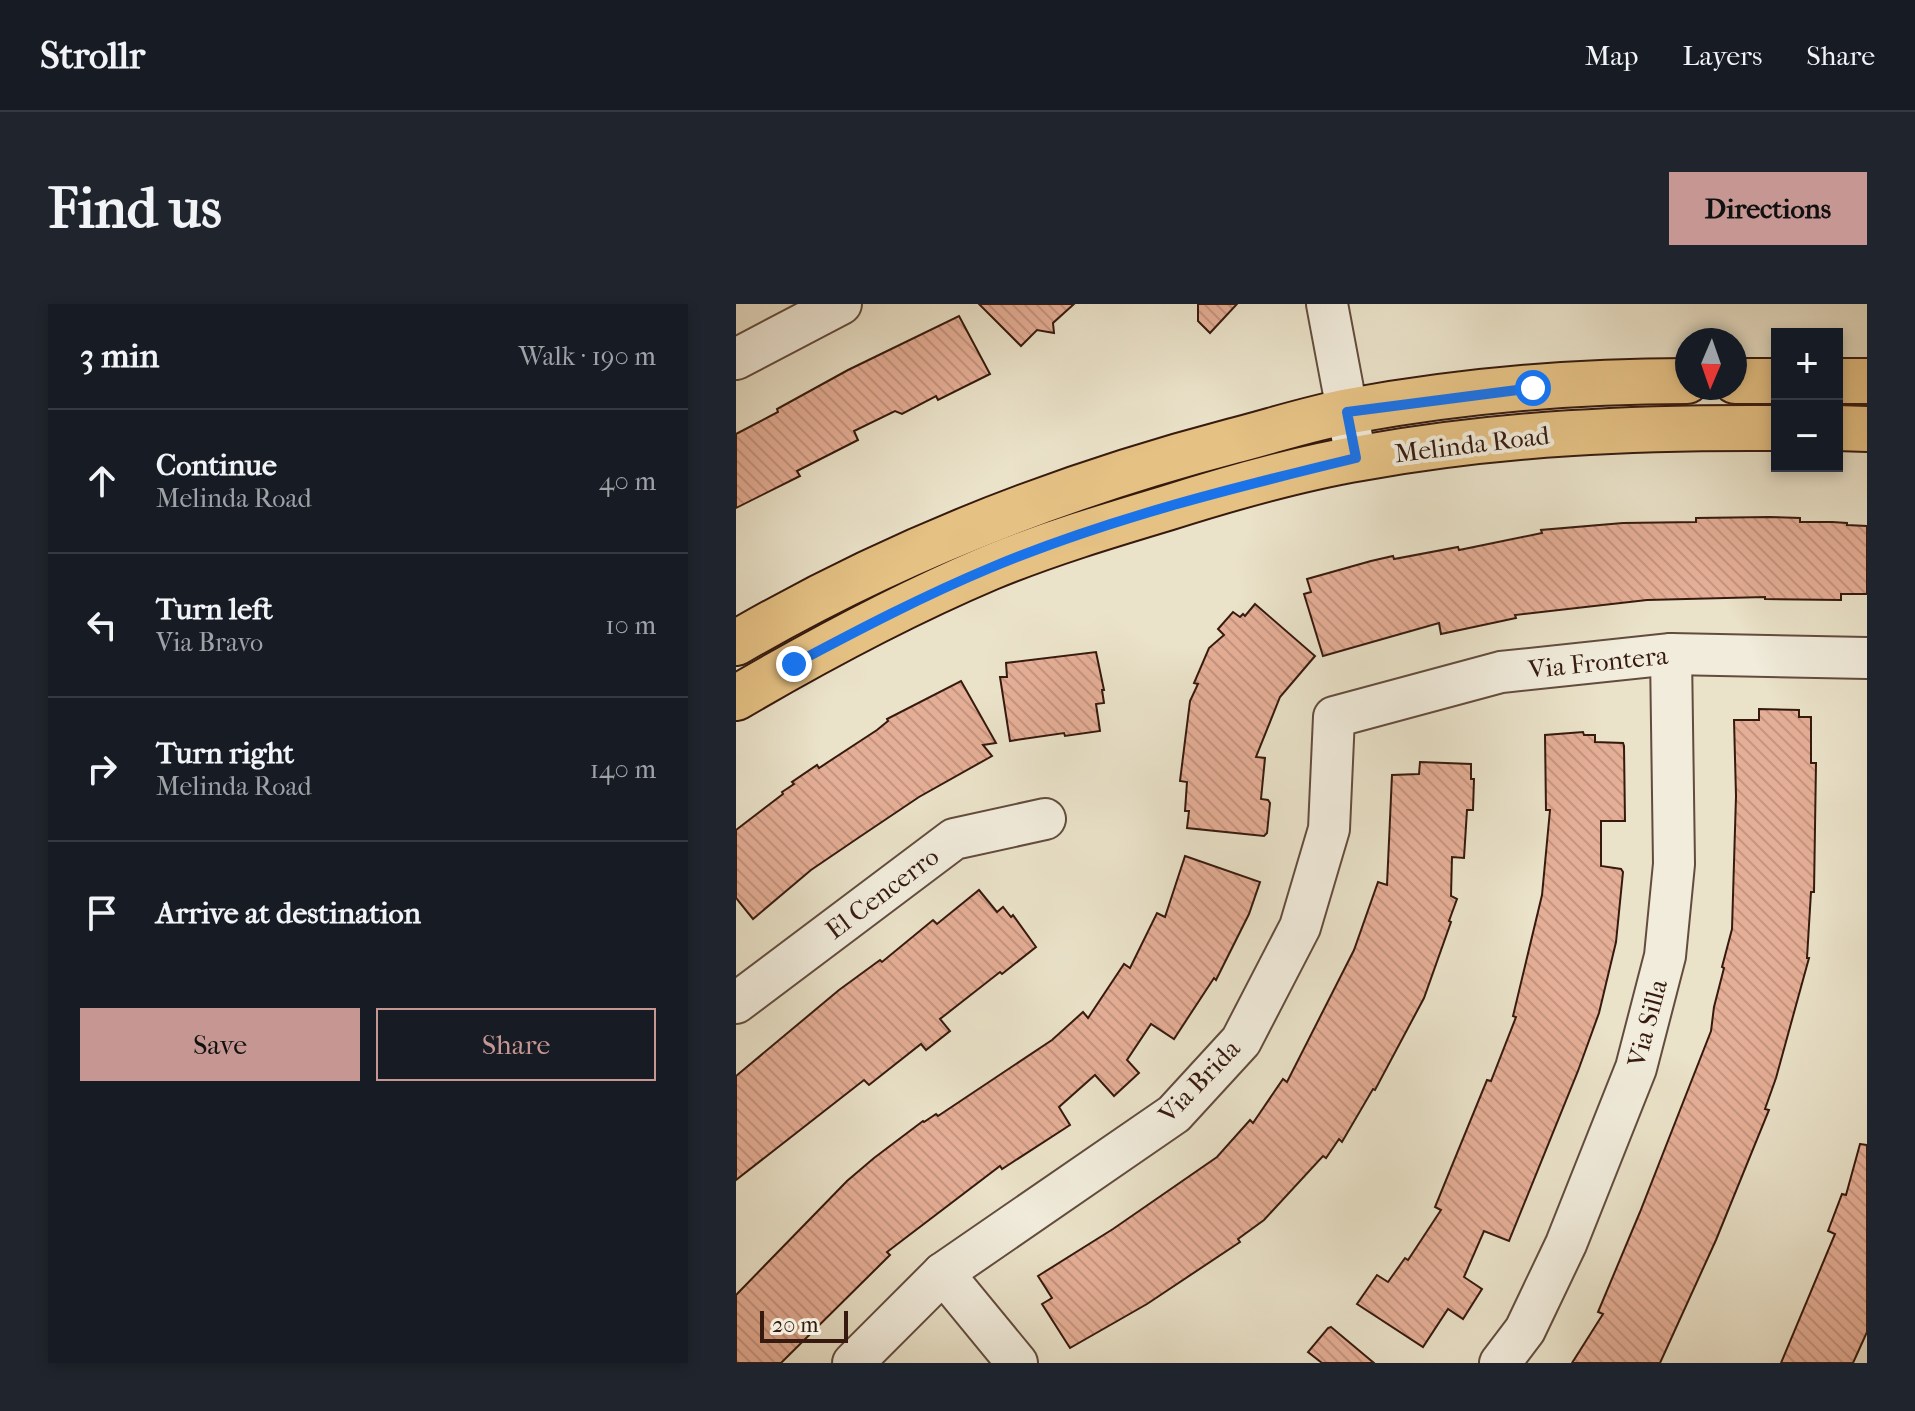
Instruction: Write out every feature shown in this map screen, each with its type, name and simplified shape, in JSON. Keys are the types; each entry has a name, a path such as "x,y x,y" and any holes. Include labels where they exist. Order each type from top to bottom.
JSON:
{"main road":[{"path":"1747,381 1771,381"},
{"path":"1843,381 1867,381"},
{"name":"Melinda Road","path":"736,643 905,554 977,523 1189,453 1347,412 1533,388 1675,382"},
{"name":"Melinda Road","path":"736,698 881,618 991,567 1210,494 1356,458 1489,440 1594,430 1771,428"},
{"path":"1843,428 1867,429"}],"street":[{"path":"736,359 841,304"},
{"path":"1327,304 1356,458"},
{"name":"Via Frontera","path":"1334,717 1501,672 1671,654 1867,658"},
{"name":"Via Silla","path":"1500,1363 1525,1330 1566,1244 1636,1068 1665,956 1674,864 1671,654"},
{"name":"Via Brida","path":"853,1363 943,1273 1174,1114 1241,1041 1300,927 1309,899 1329,829 1334,717"},
{"name":"El Cencerro","path":"736,1003 954,839 1045,819"},
{"path":"943,1273 1017,1363"}],"building":[{"path":"979,304 1074,304 1053,323 1054,333 1037,330 1021,346"},
{"path":"1198,304 1237,304 1210,333 1198,321"},
{"path":"959,316 990,374 938,400 936,396 902,414 895,411 854,431 858,440 797,471 800,476 736,508 736,434 848,370"},
{"path":"1769,517 1867,526 1867,594 1841,594 1841,600 1765,597 1647,600 1515,615 1516,618 1441,634 1439,623 1323,656 1304,594 1311,592 1307,579 1371,561 1458,547 1459,550 1542,533 1541,530 1623,523 1696,522 1696,518"},
{"path":"1255,604 1315,656 1280,697 1256,757 1265,758 1261,799 1270,803 1267,833 1264,836 1187,828 1187,782 1180,781 1190,701 1198,684 1194,683 1209,648 1224,635 1218,629 1233,612 1240,617 1245,616"},
{"path":"1096,652 1104,690 1104,703 1096,704 1100,731 1010,741 1000,677 1007,677 1006,663"},
{"path":"961,681 996,743 983,745 992,756 919,797 811,870 753,919 736,898 736,830 817,765 819,768 877,730 887,719"},
{"path":"1759,709 1799,710 1799,717 1811,717 1811,763 1816,763 1814,892 1811,892 1809,958 1765,1109 1769,1110 1716,1240 1660,1363 1572,1363 1603,1314 1598,1312 1711,1031 1732,929 1736,796 1734,720 1759,720"},
{"path":"1583,732 1584,735 1595,735 1595,742 1623,743 1624,746 1625,821 1601,821 1601,866 1623,872 1616,942 1599,1013 1509,1241 1484,1231 1464,1277 1482,1289 1463,1319 1448,1309 1423,1347 1357,1304 1377,1275 1388,1282 1405,1258 1408,1260 1441,1210 1435,1207 1516,1017 1513,1016 1542,895 1550,810 1546,810 1545,735"},
{"path":"1420,762 1471,764 1473,810 1467,810 1464,858 1452,857 1451,896 1457,899 1451,922 1424,998 1375,1090 1342,1142 1339,1139 1326,1158 1323,1156 1264,1220 1238,1239 1240,1242 1147,1304 1070,1348 1042,1304 1052,1298 1038,1276 1217,1157 1250,1120 1253,1123 1283,1079 1287,1082 1354,950 1378,882 1387,885 1392,775 1419,774"},
{"path":"1185,856 1260,882 1249,914 1216,980 1214,978 1174,1039 1151,1024 1127,1060 1139,1073 1114,1096 1095,1075 1059,1107 1070,1125 1002,1169 1000,1166 887,1252 890,1255 781,1363 736,1363 736,1295 847,1181 874,1158 923,1121 936,1114 938,1116 1052,1040 1083,1012 1088,1018 1124,964 1130,968 1157,913 1165,917"},
{"path":"979,890 997,912 1003,907 1011,917 1013,915 1036,947 940,1019 950,1031 926,1050 921,1044 869,1085 864,1080 736,1180 736,1076 839,990 880,960 882,962 933,920 937,924"},
{"path":"1860,1144 1867,1145 1867,1332 1853,1363 1781,1363 1835,1234 1828,1231 1842,1194 1846,1195"},
{"path":"1331,1327 1374,1363 1322,1363 1308,1352"}],"route":[{"path":"794,664 881,618 991,567 1210,494 1356,458 1347,412 1533,388"}]}
